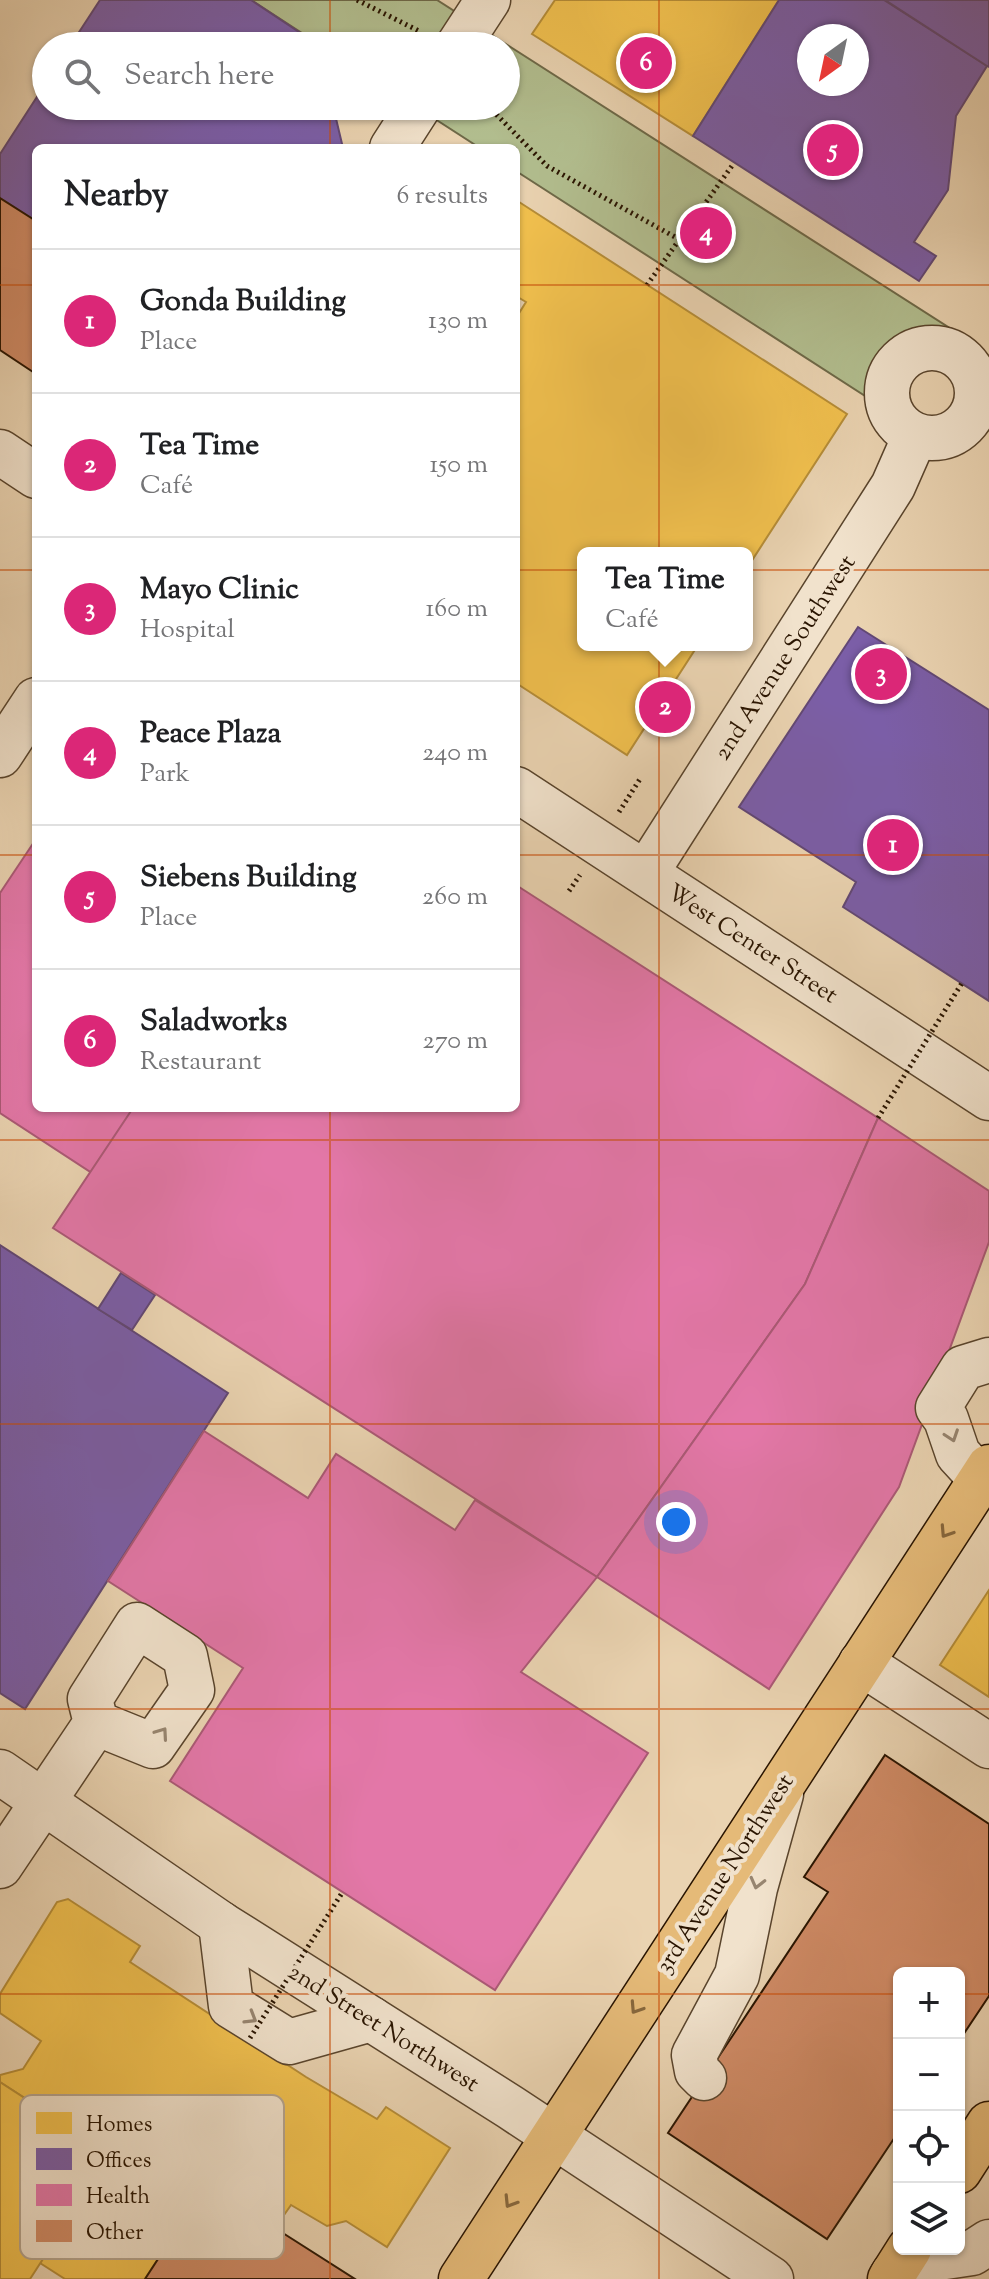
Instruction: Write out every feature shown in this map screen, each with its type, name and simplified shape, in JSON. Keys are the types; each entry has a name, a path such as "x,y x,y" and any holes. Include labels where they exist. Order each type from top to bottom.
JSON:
{"main road":[{"name":"3rd Avenue Northwest","path":"461,2279 985,1473"},
{"path":"965,2162 989,2124"}],"street":[{"path":"453,32 488,0"},
{"path":"395,144 410,120"},
{"name":"2nd Avenue Southwest","path":"646,873 893,486 915,436"},
{"path":"0,452 32,473"},
{"path":"0,755 32,706"},
{"name":"West Center Street","path":"520,792 989,1098"},
{"path":"985,1473 958,1454 946,1419 938,1408 963,1368 989,1360"},
{"path":"861,1663 989,1746"},
{"path":"0,1866 96,1723"},
{"name":"2nd Street Northwest","path":"0,1772 221,1924 771,2279"},
{"path":"704,2078 697,2071 694,2055 737,1975 755,1888 785,1780"},
{"path":"221,1924 231,2006 289,2042 371,2019"},
{"path":"897,2267 972,2253 989,2242"}],"path":[{"path":"357,0 423,32"},
{"path":"502,120 547,166 693,247"},
{"path":"647,285 734,163"},
{"path":"878,1118 962,983"},
{"path":"250,2038 342,1893"}],"green space":[{"path":"251,0 437,0 487,32 300,32"},
{"path":"520,53 959,334 894,355 876,403 520,174 520,144 474,144 437,120 520,120"}],"building: Homes":[{"path":"555,0 779,0 693,136 532,34"},
{"path":"520,203 847,414 753,559 753,547 577,547 577,651 694,651 627,755 520,686 520,312 526,302 520,298"},
{"path":"989,1590 989,1697 940,1665"},
{"path":"68,1899 140,1946 130,1962 306,2077 377,2119 386,2107 450,2148 387,2247 346,2221 327,2226 291,2205 284,2215 284,2095 20,2095 0,2082 0,2075 23,2069 41,2041 0,2013 0,1994 57,1902"},
{"path":"0,2082 20,2095 20,2259 43,2259 30,2279 0,2279"},
{"path":"43,2259 158,2259 145,2279 65,2279 40,2263"}],"building: Offices":[{"path":"100,0 251,0 299,32 79,32"},
{"path":"779,0 884,0 987,66 956,116 948,190 914,242 936,256 919,281 693,136"},
{"path":"885,0 989,0 989,67 987,66"},
{"path":"32,105 32,120 336,120 342,144 32,144 32,218 0,198 0,154"},
{"path":"858,627 989,710 989,1001 843,907 856,882 739,807"},
{"path":"0,1245 228,1393 25,1709 0,1693"},
{"path":"121,1273 155,1295 132,1330 98,1309"}],"building: Health":[{"path":"32,845 32,1112 132,1112 92,1173 0,1113 0,893"},
{"path":"520,888 878,1118 805,1284 597,1577 53,1228 130,1112 520,1112"},
{"path":"878,1118 989,1191 989,1242 899,1487 769,1689 597,1577 805,1284"},
{"path":"204,1431 308,1498 336,1454 455,1530 475,1500 597,1577 521,1672 648,1753 495,1990 170,1781 243,1668 108,1581"}],"building: Other":[{"path":"0,198 32,218 32,371 0,350"},
{"path":"885,1755 989,1824 989,1996 965,2032 965,1967 893,1967 893,2140 827,2239 668,2133 828,1892 804,1877"},
{"path":"284,2234 355,2279 145,2279 158,2259 284,2259"}],"place":[{"name":"Saladworks","path":"646,63"},
{"name":"Siebens Building","path":"833,150"},
{"name":"Peace Plaza","path":"706,233"},
{"name":"Mayo Clinic","path":"881,674"},
{"name":"Tea Time","path":"665,707"},
{"name":"Gonda Building","path":"893,845"}]}
